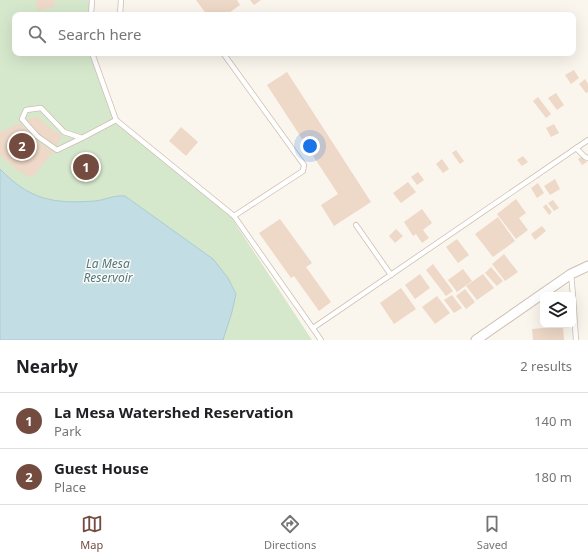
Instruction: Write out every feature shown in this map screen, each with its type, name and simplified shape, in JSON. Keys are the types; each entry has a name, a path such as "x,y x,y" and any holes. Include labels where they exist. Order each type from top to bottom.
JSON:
{"street":[{"path":"476,340 571,274 588,266"}],"lane":[{"path":"91,12 92,0"},
{"path":"120,12 121,0"},
{"path":"93,56 116,120 234,216 321,340"},
{"path":"225,56 304,165 303,171 234,216"},
{"path":"82,138 64,132 41,108 26,110 22,119 37,136 57,150 82,138 116,120"},
{"path":"313,328 588,140"},
{"path":"576,148 588,158"},
{"path":"356,225 391,275"},
{"path":"571,274 573,292"},
{"path":"575,328 576,340"}],"green space":[{"path":"0,0 90,0 88,12 12,12 12,56 92,56 114,121 229,214 312,340 0,340"}],"water":[{"name":"La Mesa Reservoir","path":"0,169 22,188 43,198 67,202 80,202 125,196 213,259 228,278 236,294 223,340 0,340"}],"building":[{"path":"35,0 54,0 56,6 38,11"},
{"path":"196,0 237,0 240,5 230,12 205,12"},
{"path":"250,0 261,0 254,5"},
{"path":"574,70 579,78 571,84 565,75"},
{"path":"287,72 371,202 334,226 321,205 338,194 267,85"},
{"path":"585,79 588,84 588,92 586,93 579,84"},
{"path":"556,93 564,105 557,110 548,98"},
{"path":"538,97 551,114 546,118 533,101"},
{"path":"37,116 62,136 57,145 48,141 31,127 27,120"},
{"path":"20,123 34,139 53,152 32,178 17,170 0,155 0,132"},
{"path":"554,124 559,133 551,137 546,128"},
{"path":"181,127 198,142 186,156 169,141"},
{"path":"456,150 464,161 460,164 452,153"},
{"path":"523,156 528,162 522,166 517,160"},
{"path":"582,156 587,162 582,165 578,159"},
{"path":"442,159 449,169 443,173 436,164"},
{"path":"418,172 424,180 417,185 411,177"},
{"path":"555,179 560,189 550,195 544,186"},
{"path":"408,182 416,192 401,203 393,193"},
{"path":"538,183 544,193 537,198 531,188"},
{"path":"516,199 526,213 519,218 528,230 516,239 497,214"},
{"path":"553,200 559,208 554,211 548,203"},
{"path":"546,204 552,212 549,215 543,207"},
{"path":"422,209 432,223 423,230 429,238 422,243 416,234 413,236 404,222"},
{"path":"498,217 515,241 493,257 475,234"},
{"path":"280,219 312,263 306,267 331,302 319,311 294,276 291,278 259,233"},
{"path":"542,226 546,231 535,240 531,234"},
{"path":"396,229 403,236 395,243 389,236"},
{"path":"457,239 469,255 458,263 446,247"},
{"path":"504,254 518,272 505,281 492,264"},
{"path":"433,264 453,291 446,296 426,270"},
{"path":"491,267 503,281 497,286 485,273"},
{"path":"463,269 472,281 457,292 448,280"},
{"path":"420,274 430,288 415,299 405,285"},
{"path":"483,274 494,288 477,300 466,286"},
{"path":"401,288 416,309 394,324 380,303"},
{"path":"465,289 475,302 466,309 456,296"},
{"path":"452,295 462,308 454,313 444,300"},
{"path":"437,296 450,313 435,324 422,307"},
{"path":"563,328 564,340 533,340 532,329"}],"place":[{"name":"Guest House","path":"22,146"},
{"name":"La Mesa Watershed Reservation","path":"86,167"}]}
